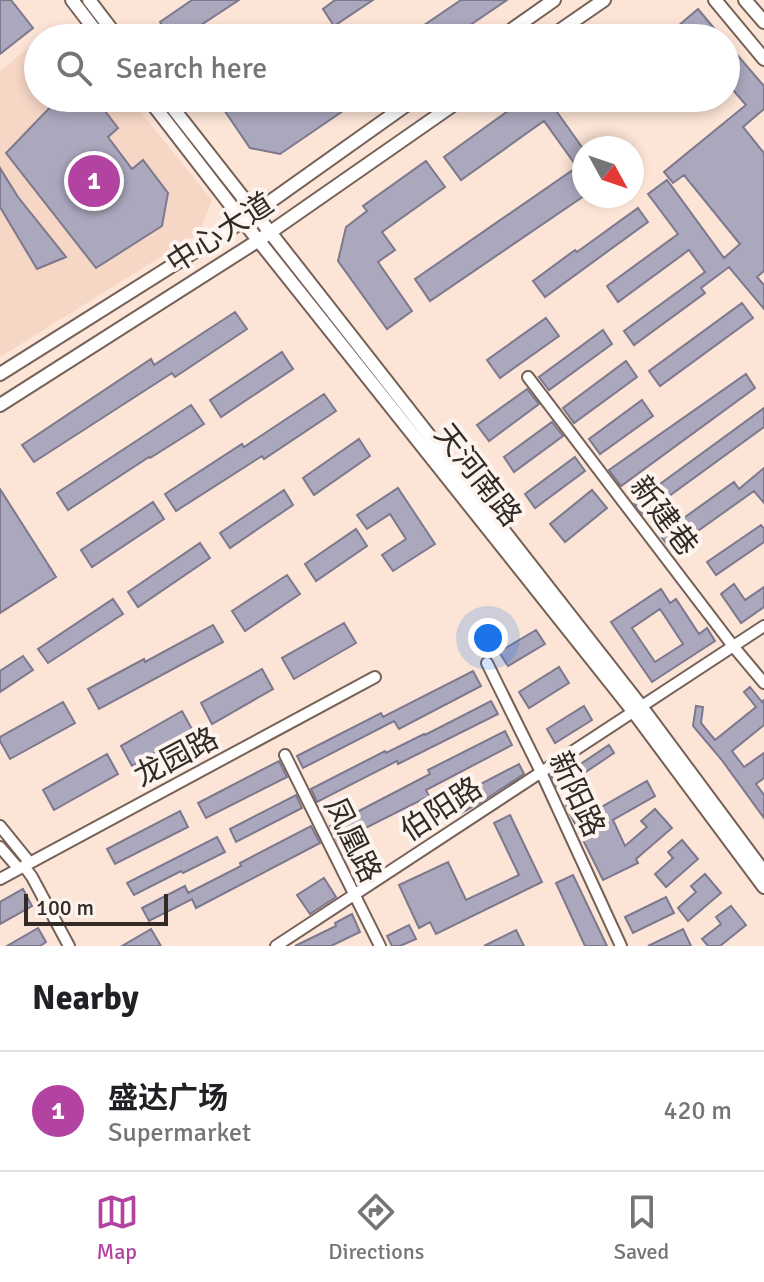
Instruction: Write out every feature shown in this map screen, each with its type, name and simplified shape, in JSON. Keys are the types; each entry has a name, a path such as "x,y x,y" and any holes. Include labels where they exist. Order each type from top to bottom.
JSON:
{"main road":[{"path":"72,0 90,24"},
{"path":"89,0 107,24"},
{"path":"520,24 554,0"},
{"path":"569,24 604,0"},
{"path":"715,0 735,24"},
{"path":"745,0 764,22"},
{"path":"740,30 764,59"},
{"name":"天河南路","path":"159,112 243,221 264,237 764,872"},
{"name":"天河南路","path":"176,112 254,212 264,237"},
{"name":"中心大道","path":"0,374 243,221 396,112"},
{"name":"中心大道","path":"0,405 264,237 443,112"},
{"name":"天河南路","path":"636,708 764,887"}],"street":[{"name":"新建巷","path":"528,377 764,683"},
{"name":"伯阳路","path":"276,946 764,626"},
{"name":"新阳路","path":"487,663 621,946"},
{"name":"龙园路","path":"0,879 375,677"},
{"name":"凤凰路","path":"285,755 380,946"},
{"path":"0,826 69,946"},
{"path":"0,847 24,866"}],"shaded area":[{"path":"24,51 24,112 140,112 212,200 199,233 0,357 0,71"}],"building":[{"path":"0,0 11,0 30,24 24,24 24,35 0,54"},
{"path":"192,0 239,0 203,24 160,22"},
{"path":"335,0 373,0 337,24 333,24 323,9"},
{"path":"461,0 507,0 472,24 426,24"},
{"path":"698,9 711,24 680,24"},
{"path":"740,58 764,86 764,109 743,127 764,153 764,271 757,277 764,285 764,309 729,267 701,288 705,293 634,345 624,331 705,272 689,250 618,302 607,286 678,234 648,194 667,180 724,258 740,244 684,175 673,183 664,172 746,105 740,98"},
{"path":"46,112 106,112 118,128 108,137 132,169 143,160 168,193 162,226 96,268 6,153"},
{"path":"226,112 342,112 280,154 250,148"},
{"path":"507,112 557,112 574,136 572,160 544,121 461,180 444,157"},
{"path":"426,161 445,187 382,232 395,250 378,262 412,311 387,329 338,261 346,227 367,211 363,206"},
{"path":"0,168 18,197 66,257 37,269 0,207"},
{"path":"572,170 572,204 430,301 415,279"},
{"path":"638,208 648,222 545,297 533,281 575,250 577,252"},
{"path":"742,303 753,318 660,386 649,371"},
{"path":"235,312 247,329 175,377 172,373 34,462 22,445 151,359 154,365"},
{"path":"546,318 559,336 500,378 487,360"},
{"path":"603,330 612,344 549,390 539,377"},
{"path":"282,352 293,369 221,417 210,400"},
{"path":"626,361 637,377 574,423 563,408"},
{"path":"746,374 755,388 621,486 609,470"},
{"path":"527,389 539,404 489,441 477,425"},
{"path":"324,394 336,411 264,459 262,456 176,511 165,494"},
{"path":"642,400 653,416 600,454 589,439"},
{"path":"191,405 204,424 68,510 57,493"},
{"path":"764,408 764,427 643,515 634,503"},
{"path":"552,422 563,436 514,472 504,457"},
{"path":"359,439 370,456 314,495 303,478"},
{"path":"575,457 585,471 535,508 525,494"},
{"path":"764,468 764,503 754,491 671,550 660,535 734,482 739,489"},
{"path":"398,488 435,544 393,571 382,555 406,539 390,514 367,529 357,515"},
{"path":"0,489 56,577 0,613"},
{"path":"284,490 293,505 230,548 220,533"},
{"path":"592,490 607,508 565,542 550,524"},
{"path":"153,502 164,519 92,567 81,550"},
{"path":"761,525 764,542 716,575 707,562"},
{"path":"356,529 367,546 316,581 305,564"},
{"path":"200,543 210,558 138,607 128,592"},
{"path":"287,575 300,594 245,631 232,611"},
{"path":"734,584 745,600 764,587 764,607 741,623 721,594"},
{"path":"661,589 670,603 676,599 699,634 707,628 715,641 652,682 611,622","holes":["660,609 683,644 655,662 632,628"]},
{"path":"113,599 123,614 48,663 38,649"},
{"path":"344,623 356,643 294,679 282,658"},
{"path":"213,625 223,642 99,709 88,689"},
{"path":"536,630 545,644 508,666 499,652"},
{"path":"23,656 33,670 0,692 0,671"},
{"path":"559,667 569,683 529,708 519,692"},
{"path":"262,669 273,689 212,724 201,703"},
{"path":"473,671 481,686 399,729 394,721 303,768 297,756"},
{"path":"750,687 762,702 764,700 764,725 732,751 744,767 764,753 764,778 756,784 764,795 764,818 693,726 696,706 703,707 701,723 715,740 756,707 744,692"},
{"path":"491,701 498,714 317,802 311,789"},
{"path":"63,702 75,723 10,759 0,737"},
{"path":"584,706 592,720 555,743 547,729"},
{"path":"182,711 193,731 132,766 121,746"},
{"path":"505,731 512,745 426,790 429,796 338,842 330,826 430,774 428,770"},
{"path":"609,745 614,753 574,780 576,785 559,792 551,775 568,765 570,771"},
{"path":"107,754 118,774 54,810 43,790"},
{"path":"279,761 287,777 206,818 198,803"},
{"path":"519,764 524,774 461,813 454,798"},
{"path":"647,781 655,796 613,820 625,846 647,827 641,821 655,809 672,828 636,859 638,863 603,880 566,806 588,795 596,810"},
{"path":"296,795 302,808 236,842 230,829"},
{"path":"180,811 188,827 115,864 107,849"},
{"path":"510,815 542,882 436,934 430,922 419,928 399,885 448,862 466,900 519,875 494,823"},
{"path":"311,826 320,843 196,908 192,899 149,921 142,908 185,886 188,893"},
{"path":"217,837 225,852 134,895 127,883"},
{"path":"682,840 698,859 666,887 655,874 673,858 668,852"},
{"path":"705,874 721,893 688,921 678,908 696,892 691,886"},
{"path":"573,875 607,946 585,946 556,883"},
{"path":"324,878 336,897 310,914 297,895"},
{"path":"23,889 32,906 0,924 0,902"},
{"path":"666,897 674,913 633,933 625,917"},
{"path":"731,906 746,925 720,946 708,946 702,939 721,924 716,917"},
{"path":"352,914 360,932 331,946 295,946 336,926 335,923"},
{"path":"409,925 416,939 392,946 387,936"},
{"path":"38,928 46,942 40,946 7,946"},
{"path":"151,929 161,946 122,946"},
{"path":"683,929 691,946 648,946"},
{"path":"516,930 524,946 484,946"}],"place":[{"name":"盛达广场","path":"94,181"}]}
